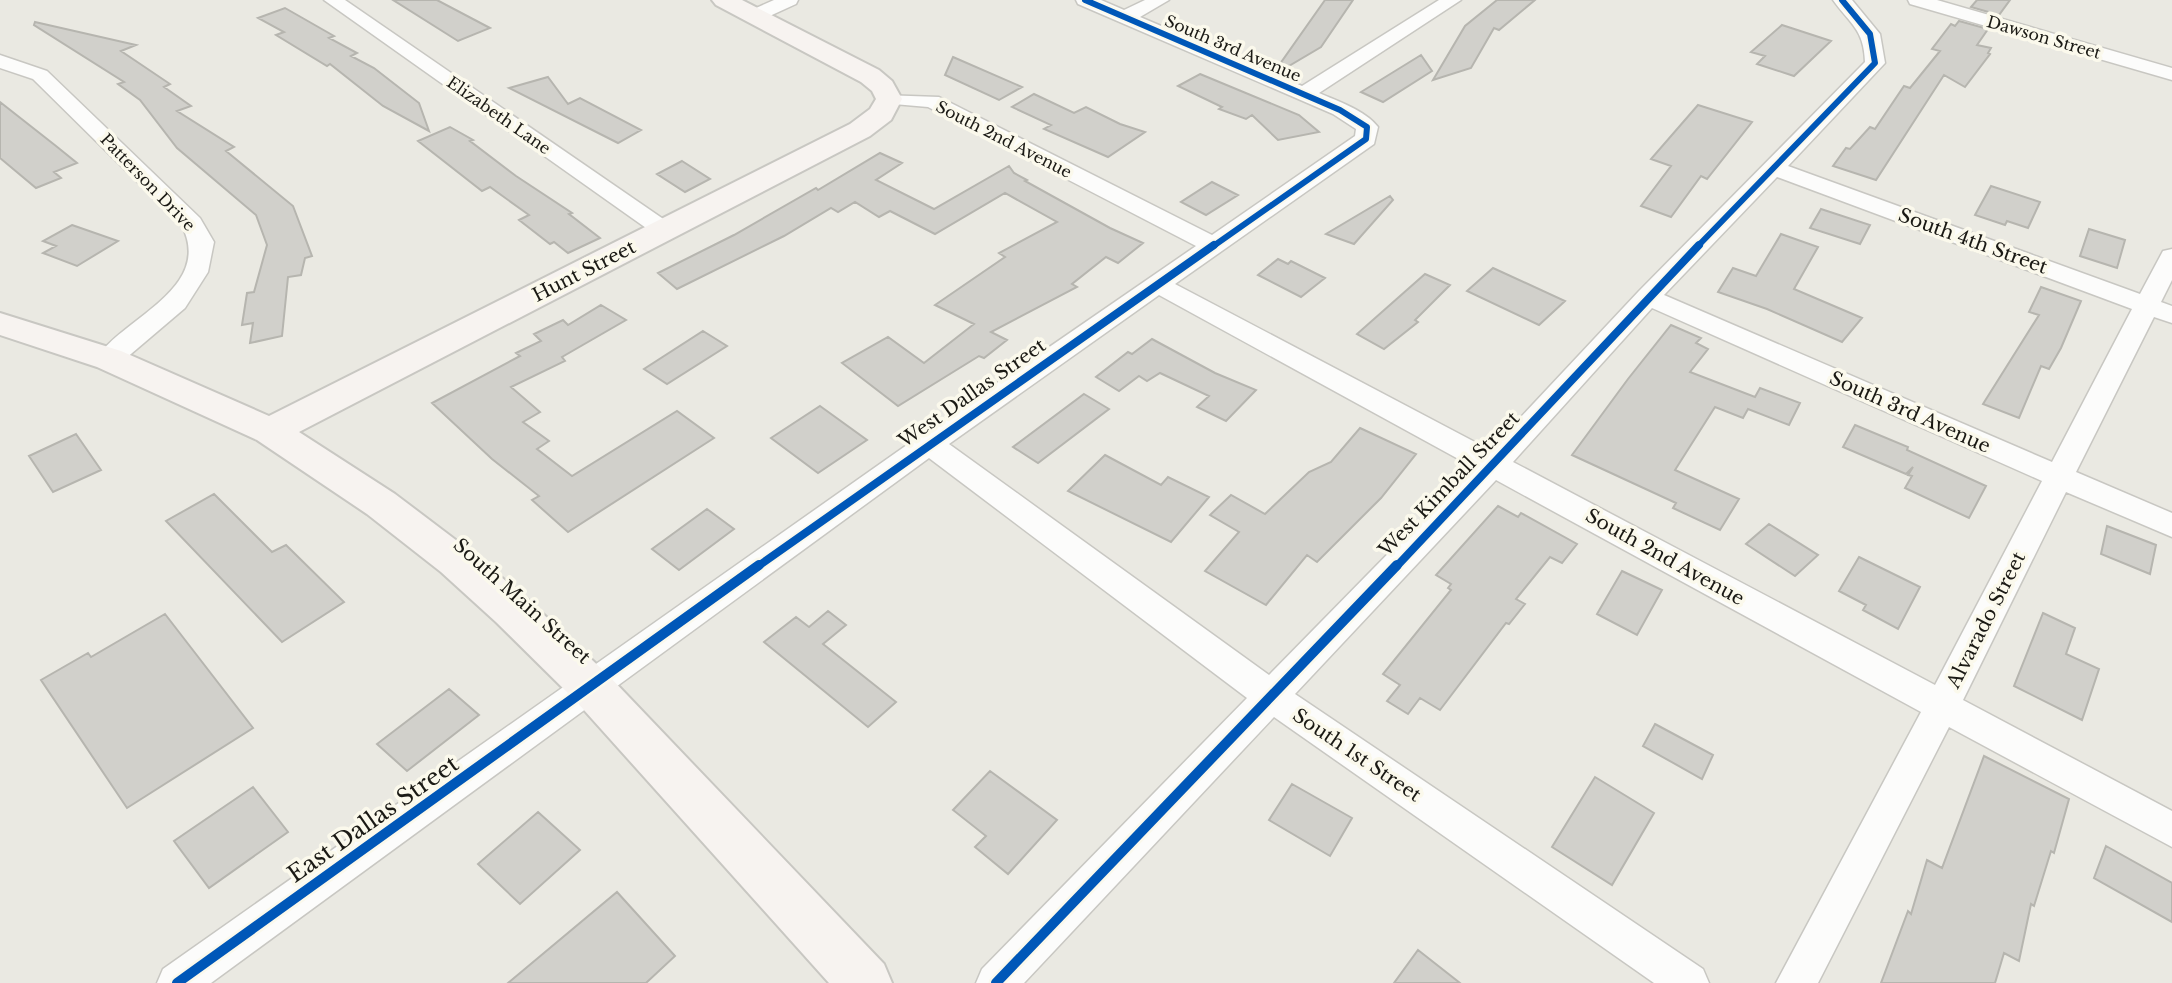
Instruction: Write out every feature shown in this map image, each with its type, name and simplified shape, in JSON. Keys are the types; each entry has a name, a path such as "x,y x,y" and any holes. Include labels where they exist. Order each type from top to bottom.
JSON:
{"street":[{"name":"Elizabeth Lane","path":"333,0 664,230"},
{"path":"724,0 870,76 883,87 888,99"},
{"path":"754,16 789,0"},
{"name":"South 3rd Avenue","path":"1085,0 1355,117 1367,127"},
{"path":"1125,17 1160,0"},
{"path":"1303,94 1452,0"},
{"name":"West Kimball Street","path":"996,983 1494,464 1648,297 1875,63 1875,43 1868,27 1842,0"},
{"name":"Dawson Street","path":"1917,0 2172,74"},
{"name":"Patterson Drive","path":"0,61 40,75 192,223 202,242 196,272 176,302 109,359"},
{"name":"Hunt Street","path":"270,431 860,130 881,114 888,99"},
{"name":"South 2nd Avenue","path":"888,99 932,101 1213,245"},
{"name":"West Dallas Street","path":"591,687 930,443 1351,151 1366,139 1367,127"},
{"name":"South 4th Street","path":"1773,168 2160,310"},
{"name":"Alvarado Street","path":"1796,983 1941,708 2058,477 2160,310 2172,256"},
{"name":"South 2nd Avenue","path":"1157,284 2172,830"},
{"name":"South 3rd Avenue","path":"1648,297 2172,526"},
{"name":"South Main Street","path":"0,324 109,359 270,431 381,504 455,561 591,687 865,983"},
{"name":"South 1st Street","path":"930,443 1271,696 1689,983"},
{"name":"East Dallas Street","path":"177,983 591,687"}],"building":[{"path":"393,0 437,0 490,28 458,41"},
{"path":"1325,0 1353,0 1321,47 1277,73 1275,71"},
{"path":"1497,0 1535,0 1499,30 1494,28 1471,68 1433,80 1465,26"},
{"path":"1977,0 2010,0 1999,15 1971,7"},
{"path":"285,8 334,36 329,38 357,53 351,56 374,68 419,103 429,131 383,106 330,64 327,66 276,35 284,32 258,18"},
{"path":"1959,21 1988,29 1977,45 1991,48 1988,53 1990,54 1965,87 1944,75 1876,180 1833,166 1846,148 1850,149 1870,127 1875,129 1904,86 1910,88 1940,51 1932,49 1951,24 1955,26"},
{"path":"35,22 136,45 121,51 170,84 164,87 191,106 177,111 234,147 226,151 293,206 312,256 305,258 301,275 288,277 282,336 250,343 253,323 242,325 247,293 254,292 267,245 256,215 177,148 140,100 118,84 124,82 34,25"},
{"path":"1782,25 1831,41 1794,76 1757,64 1765,56 1751,52"},
{"path":"1421,55 1432,71 1383,102 1361,92"},
{"path":"953,57 1022,87 999,100 945,75"},
{"path":"1200,74 1299,115 1319,132 1278,140 1252,115 1246,119 1219,109 1222,107 1178,86"},
{"path":"548,77 568,104 580,98 641,130 618,143 509,88"},
{"path":"1034,94 1074,113 1086,107 1120,124 1145,132 1108,157 1044,129 1051,125 1012,107"},
{"path":"0,102 77,163 54,172 61,178 36,188 0,158"},
{"path":"1698,105 1752,122 1707,179 1701,176 1671,217 1641,206 1671,166 1651,159"},
{"path":"450,127 473,140 470,141 516,176 572,213 569,214 600,238 568,253 554,242 550,244 519,220 529,215 490,187 482,191 418,141"},
{"path":"880,153 902,163 876,180 934,209 1009,166 1014,173 1027,180 1025,181 1143,243 1118,263 1106,257 1072,284 1077,287 991,332 1007,340 984,358 979,356 898,406 842,363 888,337 924,363 974,324 935,305 1005,257 999,253 1057,222 1005,193 935,234 890,211 879,217 855,202 838,212 831,208 784,236 677,289 658,273 734,235 816,188 818,190"},
{"path":"682,161 710,179 685,192 657,174"},
{"path":"1212,182 1238,195 1206,215 1181,202"},
{"path":"1991,186 2040,202 2028,228 2007,221 2005,225 1975,215"},
{"path":"1390,196 1393,200 1354,244 1326,234"},
{"path":"1821,209 1870,225 1860,244 1810,228"},
{"path":"72,225 118,241 77,266 43,253 56,246 43,241"},
{"path":"2089,229 2125,240 2117,268 2080,256"},
{"path":"1781,234 1818,247 1794,289 1862,318 1842,342 1767,309 1718,292 1733,268 1756,276"},
{"path":"1278,259 1288,264 1291,261 1325,278 1301,297 1258,275"},
{"path":"1493,268 1565,301 1539,325 1467,291"},
{"path":"1425,274 1450,285 1415,320 1418,322 1384,349 1357,334"},
{"path":"2041,287 2081,301 2049,369 2041,366 2019,418 1983,404 2039,315 2029,312"},
{"path":"601,305 626,320 562,357 565,361 511,387 540,412 523,422 549,441 537,449 572,476 677,411 714,438 568,532 532,500 539,496 492,459 432,403 520,356 516,353 541,341 534,334 563,320 568,325"},
{"path":"1671,325 1701,338 1696,343 1708,349 1690,372 1755,397 1760,388 1800,403 1789,425 1748,409 1743,418 1715,407 1675,470 1739,499 1720,530 1673,508 1676,503 1572,455"},
{"path":"703,331 727,346 667,384 644,369"},
{"path":"1152,339 1215,373 1256,390 1226,421 1197,407 1209,396 1160,373 1147,381 1139,376 1119,391 1096,377 1128,352 1132,354"},
{"path":"1084,394 1109,409 1038,463 1013,447"},
{"path":"820,406 867,440 818,473 771,438"},
{"path":"1855,425 1908,447 1907,450 1986,486 1969,518 1905,488 1912,476 1908,475 1913,467 1906,474 1843,447"},
{"path":"1360,428 1416,454 1381,498 1317,562 1307,555 1266,605 1205,571 1239,532 1210,515 1231,495 1265,514 1309,472 1331,462"},
{"path":"76,434 101,470 53,492 29,456"},
{"path":"1105,455 1161,485 1168,477 1209,497 1171,542 1068,491"},
{"path":"214,494 272,552 286,545 344,602 282,642 166,521"},
{"path":"1498,506 1518,517 1521,513 1577,544 1562,563 1550,557 1516,599 1525,604 1509,624 1506,623 1440,710 1420,698 1408,714 1387,701 1400,685 1383,674 1451,590 1448,588 1451,584 1436,575"},
{"path":"707,509 734,529 679,570 652,549"},
{"path":"1769,524 1818,555 1795,576 1746,544"},
{"path":"2107,526 2156,545 2150,574 2101,554"},
{"path":"1859,557 1920,587 1898,629 1863,610 1866,605 1839,591"},
{"path":"1622,571 1662,590 1637,635 1597,614"},
{"path":"828,611 846,625 823,644 896,702 868,727 764,642 796,617 809,627"},
{"path":"2043,613 2075,628 2066,654 2099,669 2082,720 2014,686"},
{"path":"165,614 253,728 127,808 41,680 88,653 91,657"},
{"path":"449,689 479,715 407,771 377,744"},
{"path":"1655,724 1713,755 1702,779 1643,746"},
{"path":"1984,756 2069,799 2054,853 2051,851 2034,906 2031,904 2019,961 2004,953 1995,983 1881,983 1908,911 1911,914 1927,860 1942,868"},
{"path":"990,771 1057,820 1008,874 975,847 986,836 953,810"},
{"path":"1595,777 1654,813 1612,885 1552,847"},
{"path":"1292,784 1352,818 1330,856 1269,820"},
{"path":"253,787 288,832 209,888 174,841"},
{"path":"538,812 580,850 520,904 478,864"},
{"path":"2106,846 2172,883 2172,922 2094,878"},
{"path":"617,892 675,956 646,983 508,983"},
{"path":"1418,950 1460,983 1394,983"}],"cycle path":[{"path":"177,983 914,454 1366,139 1367,127 1340,110 1085,0"},
{"path":"996,983 1494,464 1648,297 1875,63 1870,34 1842,0"}]}
